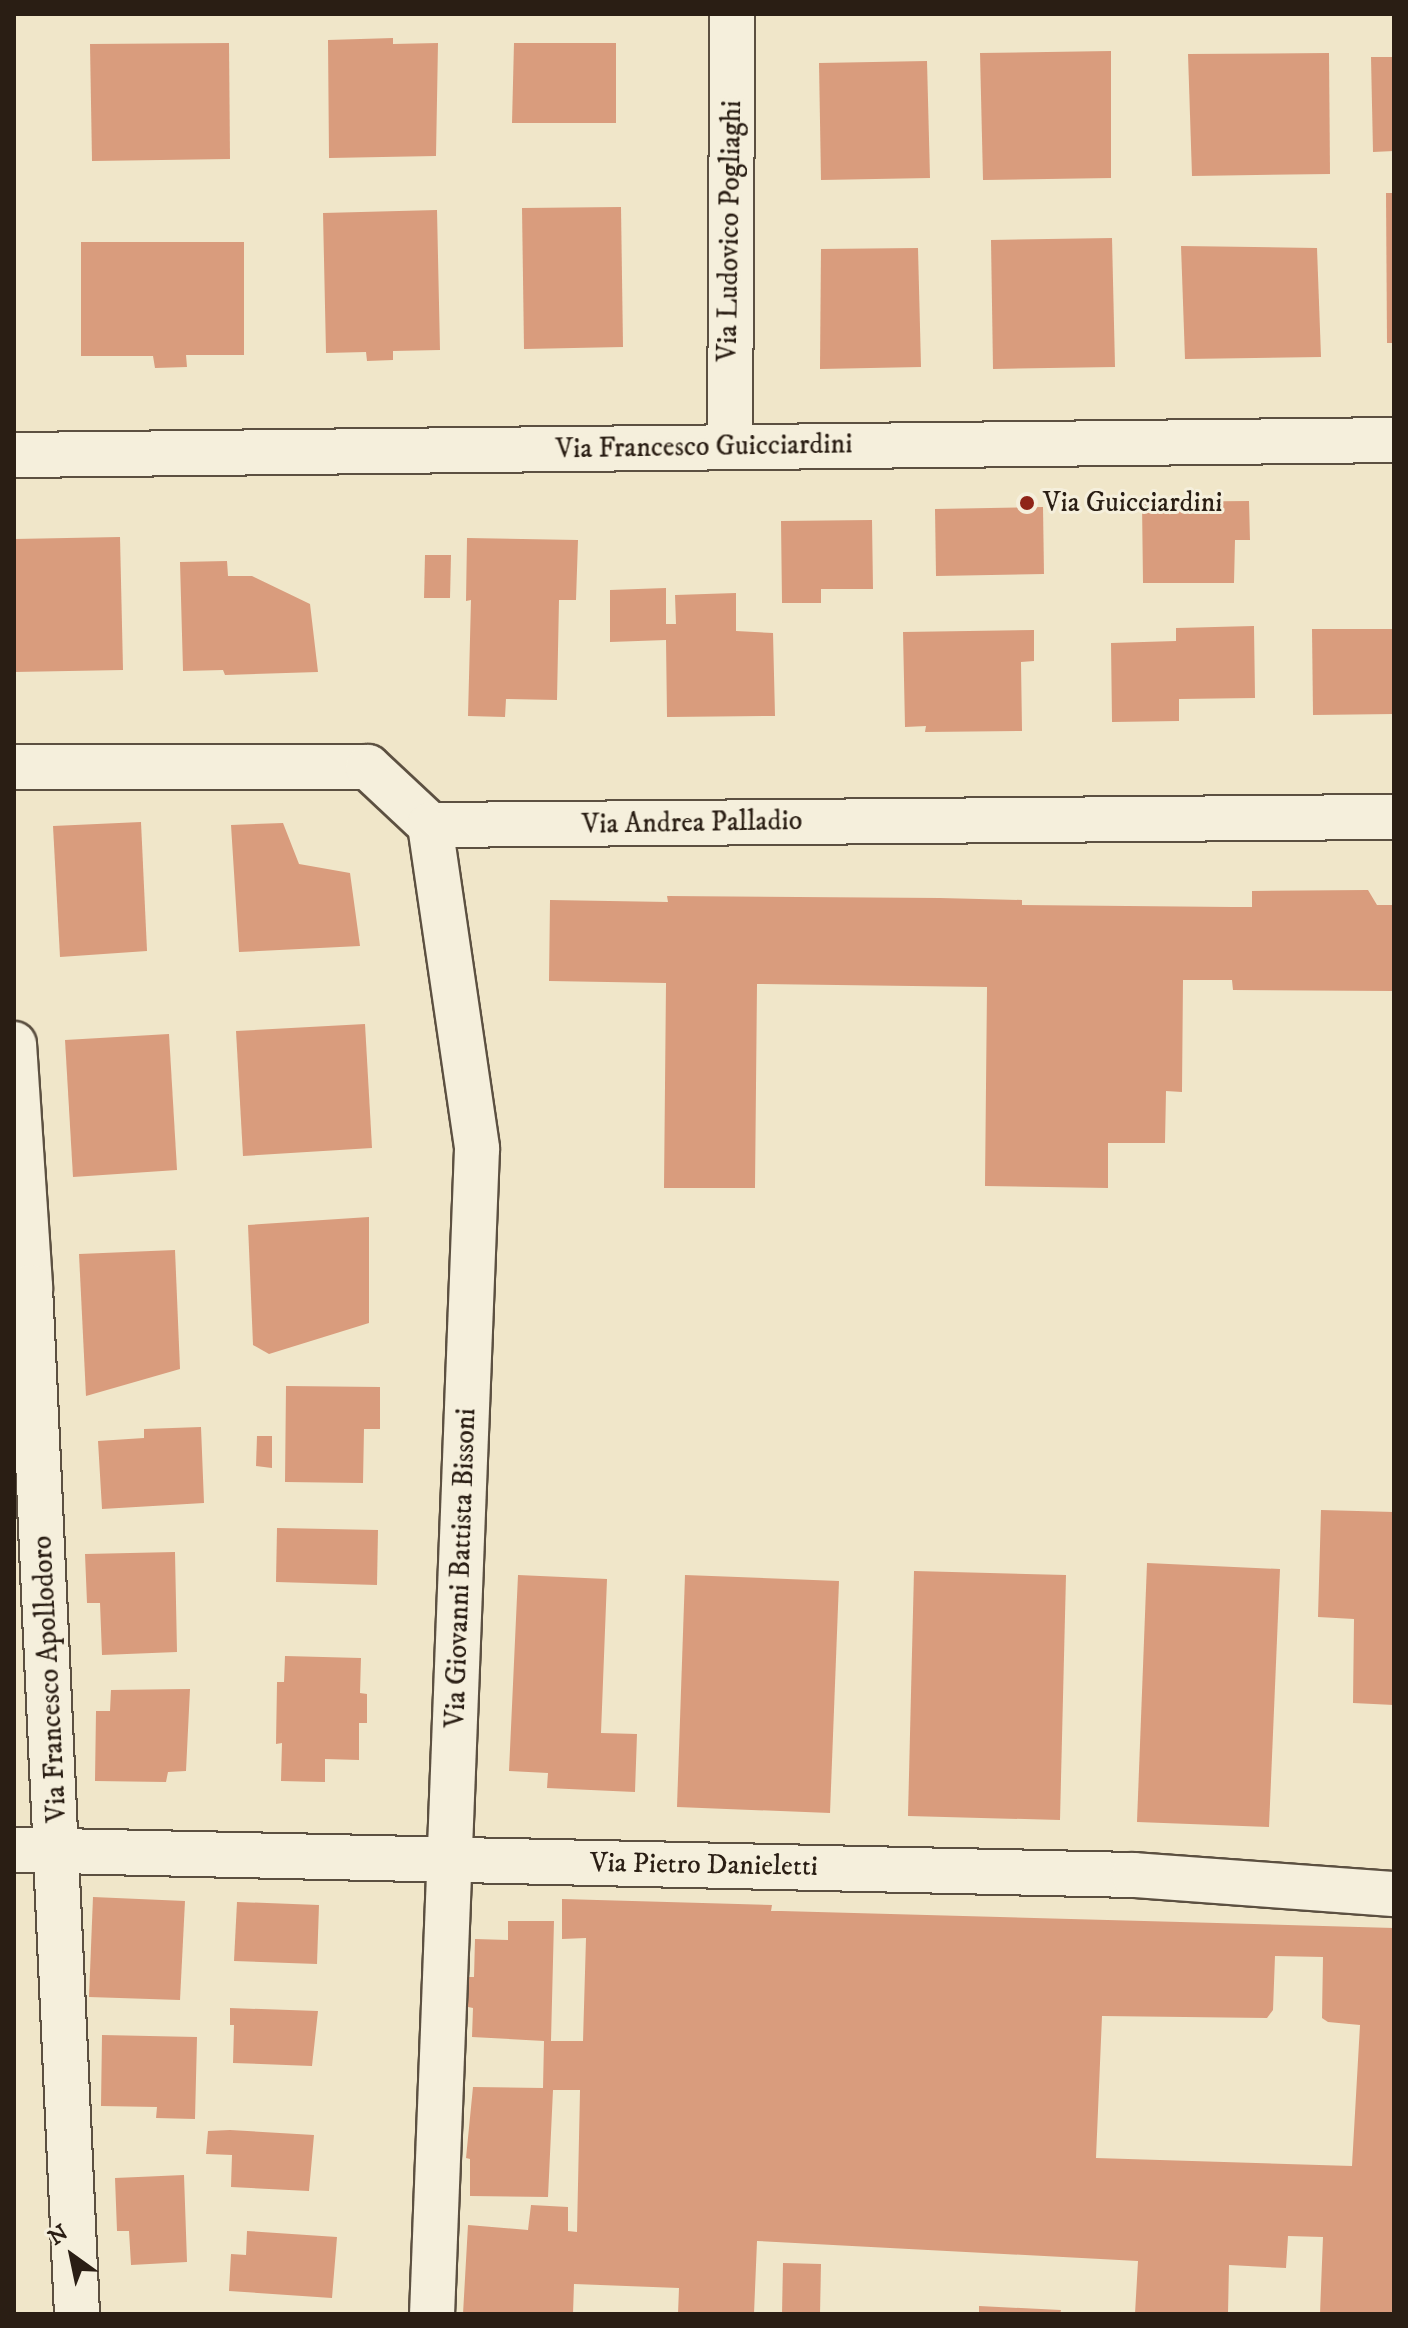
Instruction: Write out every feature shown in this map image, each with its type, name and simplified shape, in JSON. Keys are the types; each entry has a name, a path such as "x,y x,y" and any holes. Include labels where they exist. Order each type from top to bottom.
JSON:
{"street":[{"name":"Via Ludovico Pogliaghi","path":"730,447 732,14"},
{"name":"Via Francesco Guicciardini","path":"14,455 1394,440"},
{"path":"14,767 368,767 430,825"},
{"name":"Via Andrea Palladio","path":"430,825 1394,817"},
{"name":"Via Giovanni Battista Bissoni","path":"430,825 477,1149 432,2314"},
{"name":"Via Francesco Apollodoro","path":"14,1044 30,1287 58,1850 77,2314"},
{"name":"Via Pietro Danieletti","path":"14,1850 1134,1875 1394,1894"}],"building":[{"path":"393,38 393,44 438,43 436,156 329,158 328,40"},
{"path":"229,43 230,159 92,161 90,44"},
{"path":"514,43 616,43 616,123 512,123"},
{"path":"1111,51 1111,178 983,180 980,53"},
{"path":"1329,53 1330,174 1192,176 1188,54"},
{"path":"1371,57 1394,57 1394,151 1373,152"},
{"path":"927,61 930,178 821,180 819,63"},
{"path":"1386,193 1394,193 1394,343 1387,343"},
{"path":"621,207 623,347 524,349 522,208"},
{"path":"437,210 440,350 393,351 393,360 367,361 366,352 326,353 323,213"},
{"path":"1112,238 1115,367 993,369 991,240"},
{"path":"81,242 244,242 244,355 186,355 187,367 155,368 153,356 81,356"},
{"path":"1181,246 1317,248 1321,357 1185,359"},
{"path":"918,248 921,367 820,369 821,249"},
{"path":"1249,501 1250,540 1235,540 1234,583 1143,583 1142,502"},
{"path":"1043,507 1044,574 936,576 935,509"},
{"path":"872,520 873,589 821,589 821,603 782,603 781,521"},
{"path":"120,537 123,670 14,672 14,539"},
{"path":"467,538 578,540 576,600 559,600 557,700 506,699 505,717 468,716 471,600 466,601"},
{"path":"425,555 451,555 450,598 424,598"},
{"path":"227,561 228,576 252,576 310,604 318,672 225,675 223,670 183,671 180,562"},
{"path":"666,588 666,624 676,624 675,595 736,593 736,631 773,633 775,716 667,717 666,640 610,642 610,590"},
{"path":"1254,626 1255,698 1179,699 1179,721 1112,722 1111,643 1176,641 1176,628"},
{"path":"1312,629 1394,629 1394,714 1313,715"},
{"path":"1034,630 1034,661 1021,662 1022,731 925,732 926,726 905,727 903,632"},
{"path":"141,822 147,951 60,957 53,826"},
{"path":"283,823 299,864 350,873 360,946 239,952 231,825"},
{"path":"1368,890 1377,905 1394,905 1394,991 1233,990 1232,980 1183,980 1182,1092 1166,1091 1165,1143 1108,1143 1108,1188 985,1186 987,987 757,984 755,1188 664,1188 666,983 549,981 550,900 668,902 667,896 940,898 1022,900 1022,905 1252,907 1252,891"},
{"path":"365,1024 372,1148 243,1156 236,1031"},
{"path":"169,1034 177,1170 73,1177 65,1040"},
{"path":"369,1217 369,1323 269,1354 253,1345 248,1225"},
{"path":"175,1250 180,1369 86,1396 79,1254"},
{"path":"286,1386 380,1387 380,1429 364,1429 363,1483 285,1482"},
{"path":"201,1427 204,1503 102,1509 98,1441 144,1438 144,1429"},
{"path":"257,1436 272,1436 272,1468 256,1466"},
{"path":"1321,1510 1394,1512 1394,1705 1353,1703 1354,1619 1318,1617"},
{"path":"277,1528 378,1530 377,1585 276,1582"},
{"path":"175,1552 177,1652 102,1655 100,1603 87,1603 85,1554"},
{"path":"1147,1563 1280,1569 1269,1827 1137,1822"},
{"path":"914,1571 1066,1575 1060,1820 908,1816"},
{"path":"518,1575 607,1579 601,1733 637,1734 635,1792 547,1788 548,1773 509,1771"},
{"path":"685,1575 839,1581 830,1813 677,1807"},
{"path":"285,1656 361,1658 360,1693 367,1694 367,1723 359,1723 359,1760 325,1759 325,1782 281,1781 282,1743 276,1744 277,1682 284,1682"},
{"path":"190,1689 186,1771 168,1772 166,1782 95,1781 96,1711 110,1711 111,1690"},
{"path":"93,1897 185,1901 180,2000 89,1997"},
{"path":"562,1899 772,1905 771,1911 1394,1928 1394,2314 1320,2314 1323,2237 1288,2236 1286,2268 1229,2265 1228,2314 1135,2314 1138,2261 757,2241 754,2314 678,2314 679,2288 574,2284 573,2314 463,2314 468,2225 528,2230 531,2205 568,2207 568,2231 577,2232 580,2090 553,2090 548,2197 470,2196 470,2159 466,2158 473,2087 543,2088 544,2041 472,2037 473,2008 468,2007 468,1977 474,1977 475,1939 508,1940 508,1921 554,1921 551,2041 583,2041 586,1938 562,1939","holes":["1275,1956 1323,1957 1322,2018 1328,2022 1360,2025 1352,2166 1096,2158 1102,2016 1267,2018 1273,2010"]},
{"path":"237,1902 319,1905 317,1964 234,1961"},
{"path":"230,2008 318,2011 312,2066 233,2063 234,2025 230,2025"},
{"path":"102,2035 197,2037 195,2119 156,2118 157,2107 101,2106"},
{"path":"208,2131 314,2135 309,2191 231,2187 232,2155 206,2154"},
{"path":"184,2175 187,2262 131,2265 129,2231 117,2231 115,2178"},
{"path":"247,2231 337,2237 332,2298 229,2291 231,2254 246,2255"},
{"path":"783,2263 821,2264 820,2314 782,2314"},
{"path":"979,2306 1061,2310 1060,2314 979,2314"}],"place":[{"name":"Via Guicciardini","path":"1027,503"}]}
